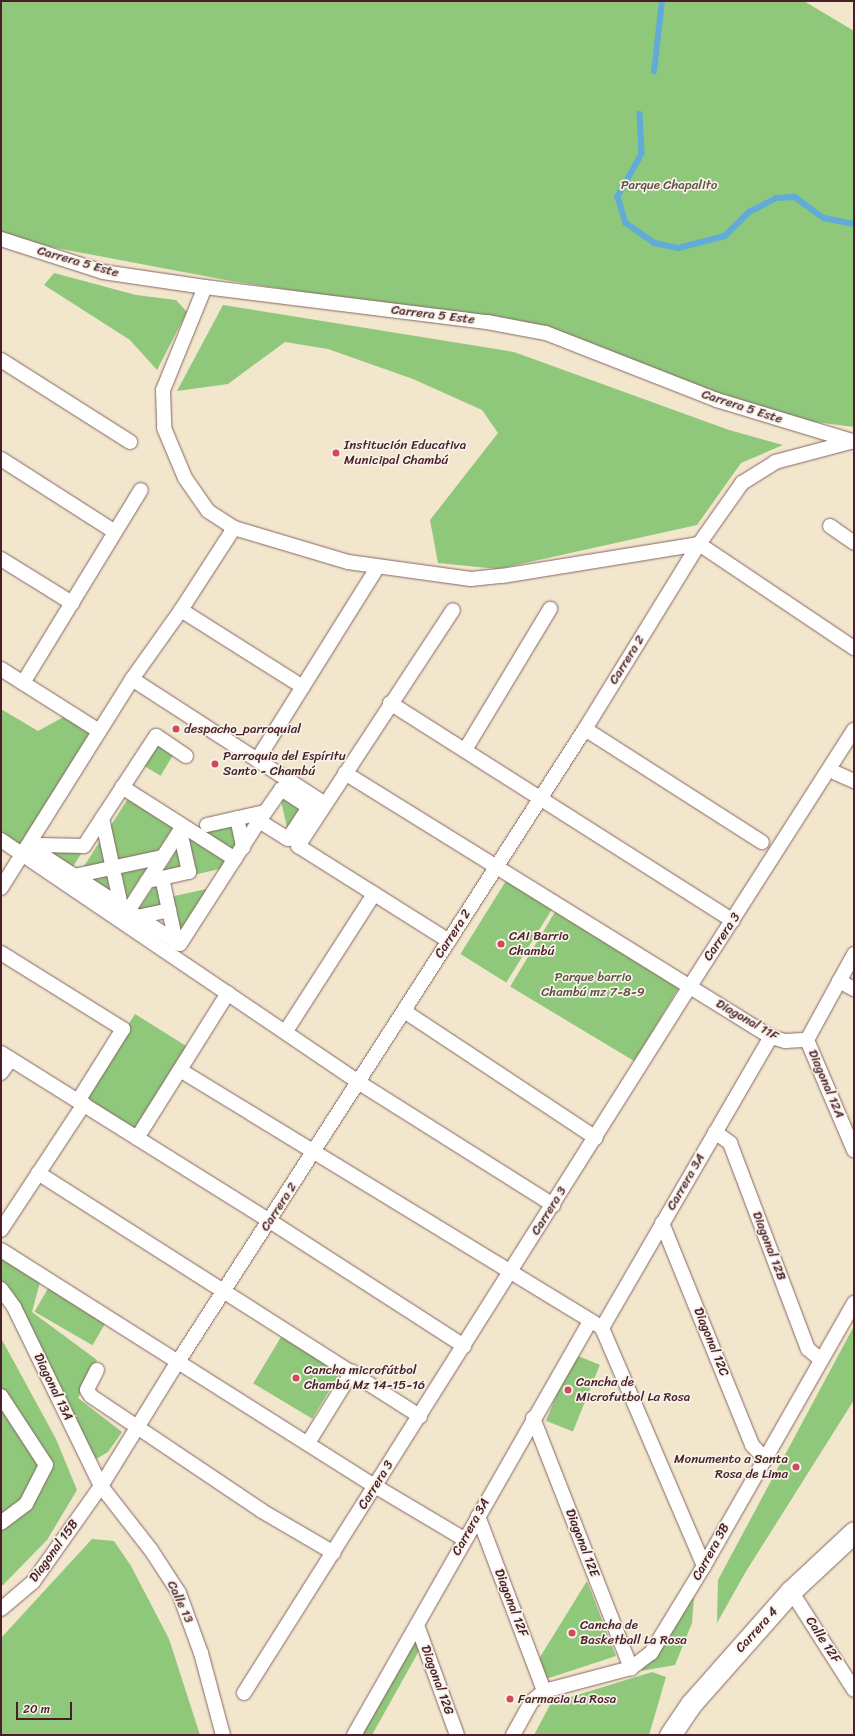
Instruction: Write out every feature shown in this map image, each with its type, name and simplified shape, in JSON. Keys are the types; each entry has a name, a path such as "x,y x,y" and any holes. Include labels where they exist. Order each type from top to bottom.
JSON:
{"street":[{"name":"Carrera 5 Este","path":"1,238 103,272 205,288 479,321 546,333 717,400 853,441"},
{"path":"205,288 163,390 164,428 185,478 208,511 234,528 348,562 377,568 471,579 502,576 699,544 854,648"},
{"path":"1,360 130,442"},
{"name":"Carrera 2","path":"101,1486 585,729 699,544 742,483 775,462 853,441"},
{"path":"1,458 115,532"},
{"path":"23,683 141,490"},
{"path":"830,526 854,543"},
{"path":"1,888 22,852 132,679 181,610 234,528"},
{"path":"1,559 72,604"},
{"path":"257,760 377,568"},
{"path":"465,750 550,609"},
{"path":"181,610 303,687"},
{"path":"449,941 298,846 390,703 453,610"},
{"path":"1,669 99,731"},
{"path":"132,679 325,804"},
{"path":"390,703 541,797 733,921"},
{"path":"585,729 762,842"},
{"name":"Carrera 3","path":"244,1693 596,1138 690,986 854,730"},
{"path":"186,756 156,736 84,846 39,845 36,848 41,855 180,944 262,816 237,818 207,825"},
{"name":"Diagonal 11F","path":"345,773 771,1037 785,1041 807,1040"},
{"path":"836,773 854,781"},
{"path":"122,787 181,829 234,860"},
{"path":"102,818 112,868 128,912"},
{"path":"237,818 243,847"},
{"path":"128,912 181,829"},
{"path":"147,881 189,872 181,829"},
{"path":"1,840 22,852 228,994 286,1031 358,1082 553,1205"},
{"path":"74,876 164,857"},
{"path":"162,878 176,942"},
{"path":"286,1031 374,894"},
{"path":"128,912 169,910"},
{"path":"1,953 123,1029 81,1103 1,1230"},
{"path":"807,1040 854,954"},
{"path":"839,980 854,989"},
{"path":"137,1138 228,994"},
{"path":"404,1011 596,1138"},
{"name":"Carrera 3A","path":"357,1732 533,1418 662,1223 771,1037"},
{"name":"Diagonal 12A","path":"807,1040 854,1150"},
{"path":"1,1073 6,1056 270,1221 464,1346"},
{"path":"180,1070 596,1324 704,1566"},
{"name":"Diagonal 12B","path":"715,1132 730,1143 808,1349 821,1360"},
{"path":"38,1173 420,1416"},
{"name":"Diagonal 12C","path":"662,1223 752,1445 764,1458"},
{"path":"1,1250 375,1486 464,1539"},
{"name":"Diagonal 13A","path":"1,1289 14,1307 101,1486"},
{"name":"Carrera 3B","path":"513,1735 531,1702 544,1691 631,1668 652,1653 704,1566 764,1458 854,1303"},
{"path":"97,1370 87,1392 262,1511 334,1553"},
{"path":"308,1443 352,1372"},
{"path":"1,1396 46,1465 26,1504 1,1523"},
{"name":"Diagonal 12E","path":"533,1418 631,1668"},
{"name":"Diagonal 15B","path":"1,1609 33,1582 101,1486"},
{"name":"Calle 13","path":"101,1486 151,1550 178,1593 201,1653 223,1735"},
{"name":"Diagonal 12F","path":"478,1516 544,1691"},
{"name":"Carrera 4","path":"670,1735 691,1704 791,1591 854,1532"},
{"name":"Calle 12F","path":"791,1591 850,1673 854,1690"},
{"name":"Diagonal 12G","path":"417,1625 457,1735"}],"green space":[{"name":"Parque Chapalito","path":"1,1 804,1 854,31 854,427 808,421 705,393 496,321 231,281 51,247 1,232"},
{"path":"54,273 136,295 176,300 187,312 157,370 130,340 44,285"},
{"path":"223,305 514,352 729,430 783,445 741,463 697,525 498,569 438,563 430,520 498,433 482,410 413,379 328,349 285,342 228,384 177,391"},
{"path":"1,709 38,731 67,715 93,731 19,847 1,836"},
{"path":"157,741 175,752 161,776 143,765"},
{"path":"279,792 304,808 288,832"},
{"path":"129,797 174,826 155,855 115,863 108,830"},
{"path":"234,823 239,846 234,855 202,834 205,829"},
{"path":"187,834 229,861 224,868 193,875"},
{"path":"102,838 108,865 81,871"},
{"path":"179,846 185,870 161,875"},
{"path":"44,848 84,849 71,870"},
{"path":"150,863 124,903 117,871"},
{"path":"110,872 115,898 84,878"},
{"path":"506,881 552,910 506,983 460,954"},
{"path":"156,883 165,907 137,911"},
{"path":"211,888 179,937 170,897"},
{"name":"Parque barrio Chambú mz 7-8-9","path":"555,912 679,987 634,1061 510,987"},
{"path":"135,1014 189,1048 136,1133 82,1099"},
{"path":"1,1255 40,1282 32,1312 97,1360 78,1398 122,1432 108,1452 96,1459 1,1292"},
{"path":"50,1285 108,1318 93,1345 34,1312"},
{"path":"854,1326 854,1400 745,1573 717,1623 718,1580"},
{"name":"Cancha microfútbol Chambú Mz 14-15-16","path":"281,1337 340,1373 312,1419 253,1383"},
{"path":"1,1338 56,1439 77,1490 47,1540 1,1587"},
{"name":"Cancha de Microfutbol La Rosa","path":"573,1354 600,1365 573,1432 546,1421"},
{"path":"92,1539 114,1541 131,1566 169,1639 200,1735 1,1735 1,1638"},
{"path":"587,1581 616,1656 546,1679 537,1662"},
{"path":"695,1583 692,1623 675,1665 641,1671"},
{"path":"413,1634 420,1649 372,1735 364,1735 362,1726"},
{"path":"652,1672 666,1677 649,1735 534,1735 551,1703"}],"waterway":[{"path":"654,72 662,1"},
{"path":"640,114 642,154 618,197 626,223 655,243 678,248 725,236 749,212 776,198 795,197 824,218 854,224"}],"place":[{"name":"Institución Educativa Municipal Chambú","path":"336,453"},
{"name":"despacho_parroquial","path":"176,729"},
{"name":"Parroquia del Espíritu Santo - Chambú","path":"215,764"},
{"name":"CAI Barrio Chambú","path":"501,944"},
{"name":"Cancha microfútbol Chambú Mz 14-15-16","path":"296,1378"},
{"name":"Cancha de Microfutbol La Rosa","path":"568,1390"},
{"name":"Monumento a Santa Rosa de Lima","path":"796,1467"},
{"name":"Cancha de Basketball La Rosa","path":"572,1633"},
{"name":"Farmacia La Rosa","path":"510,1699"}]}
